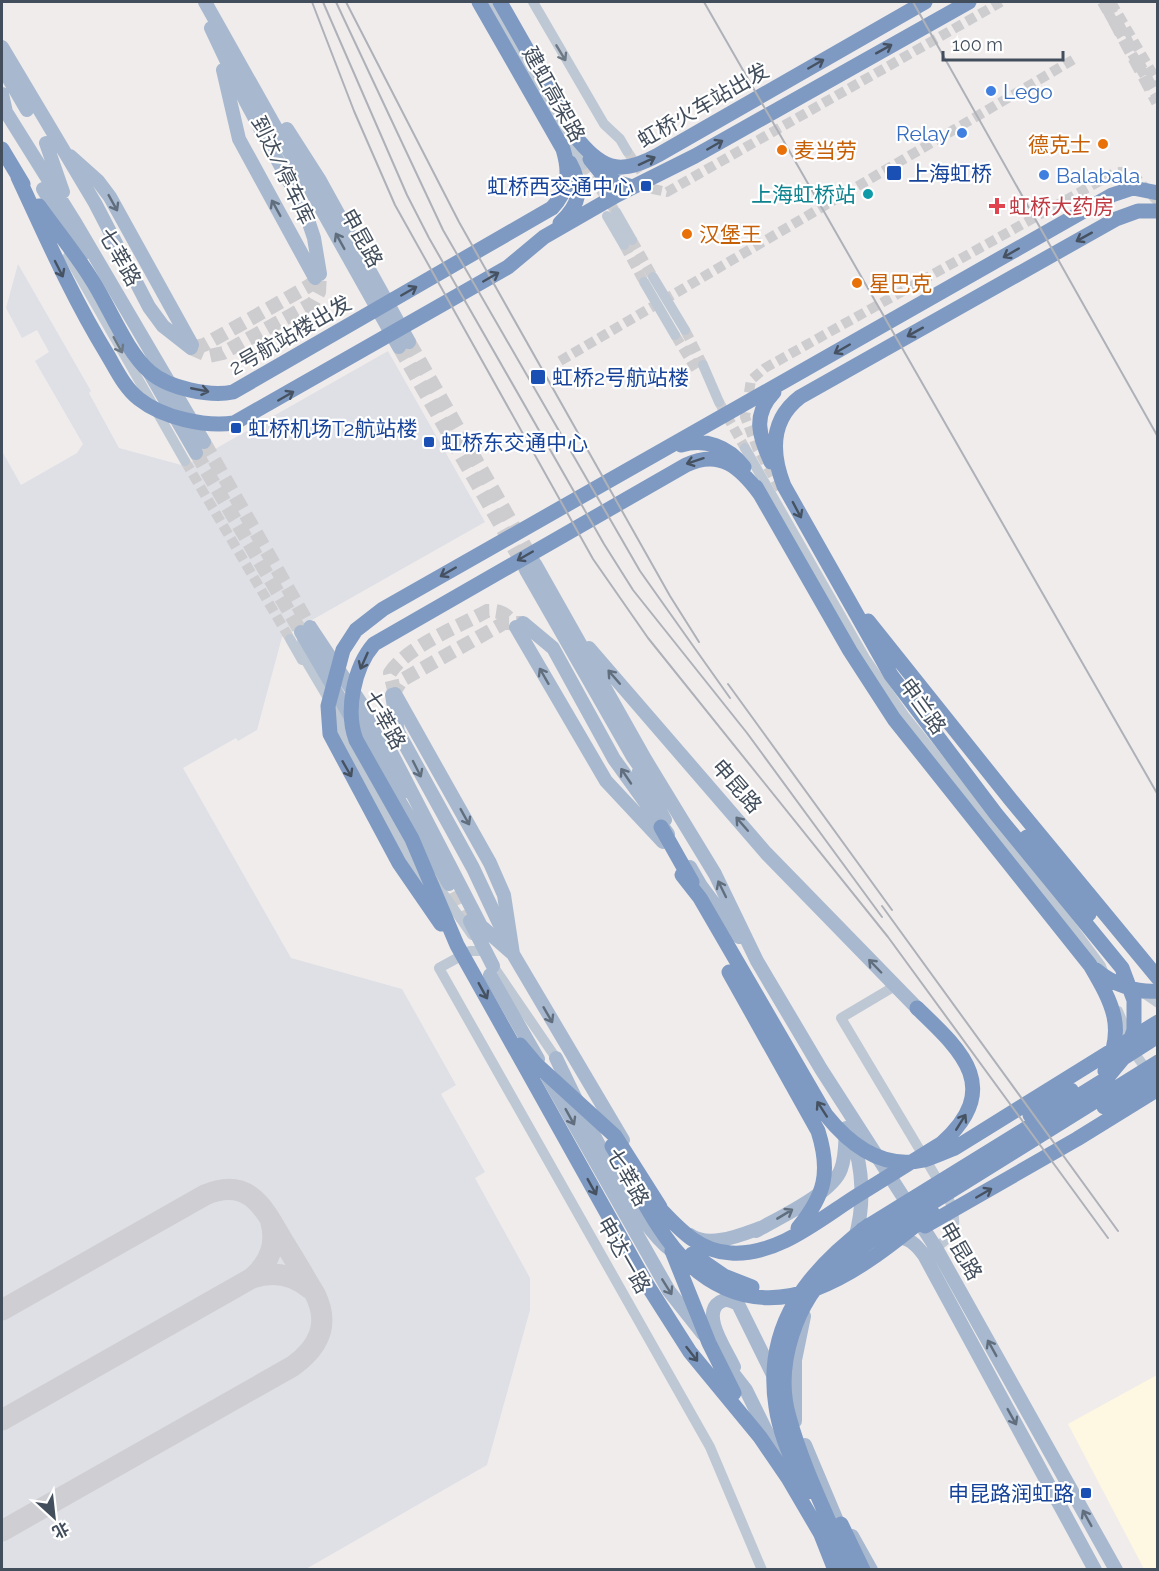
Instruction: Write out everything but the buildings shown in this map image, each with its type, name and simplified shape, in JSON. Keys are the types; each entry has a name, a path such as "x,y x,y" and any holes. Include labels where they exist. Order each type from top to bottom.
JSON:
{"highway":[{"name":"建虹高架路","path":"478,2 563,149 567,162 568,183 552,208"},
{"name":"虹桥火车站出发","path":"500,2 579,141 595,159 612,167 633,167 644,163 925,2"},
{"path":"544,237 632,187 695,156 969,2"},
{"path":"579,141 606,179 632,187"},
{"name":"2号航站楼出发","path":"2,149 18,177 92,279 137,356 150,372 169,383 223,394 250,384 552,208"},
{"path":"18,177 57,266 126,385 151,407 214,426 247,418 508,267 565,219 579,197 579,181 563,149"},
{"path":"760,1437 690,1352 666,1317 502,1025 399,863 330,734 328,706 343,650 356,630 383,609 1112,195 1133,188 1144,188 1158,193"},
{"path":"784,486 776,464 774,441 781,419 793,403 1116,219 1138,211 1158,211"},
{"path":"785,382 766,399 759,416 758,426 766,452 832,574 891,675 929,729 1122,968"},
{"path":"669,448 697,442 725,449 744,466 850,651 894,719 1096,966 1116,983 1157,999"},
{"path":"457,951 417,849 353,732 351,713 358,673 367,652 374,644 395,631 699,459 722,460 732,466 760,494"},
{"path":"832,574 1111,922 1155,973"},
{"path":"862,1230 1106,1079 1125,1056 1134,1030 1134,1000 1122,968 1072,889 1003,808 893,668"},
{"path":"661,826 725,945 825,1115 845,1139 870,1155 897,1161 922,1160 955,1148 1158,1022"},
{"path":"682,875 700,898"},
{"path":"682,875 711,940 818,1131 826,1156 824,1183 814,1208 793,1235"},
{"path":"1072,889 1111,922"},
{"path":"1063,1121 1092,1095 1114,1054 1117,1026 1111,1000 1096,966"},
{"path":"662,1211 684,1234 704,1246 729,1253 753,1252 775,1245 793,1235 942,1143 960,1127 971,1104 972,1081 967,1061 950,1040 917,1008"},
{"path":"502,1025 536,1064 615,1136 673,1232 694,1256 724,1276 754,1287 793,1294"},
{"path":"836,1569 785,1442 776,1408 773,1378 776,1348 788,1313 805,1284 824,1261 933,1175 1158,1036"},
{"path":"861,1568 788,1415 785,1376 790,1342 804,1306 834,1268 869,1242 1158,1062"},
{"path":"896,1242 945,1202 1142,1084 1158,1072"},
{"path":"666,1237 687,1263 717,1286 756,1298 782,1299 830,1284 896,1242 1158,1089"},
{"path":"612,1146 666,1237 724,1376 822,1536"},
{"path":"826,1493 861,1568"}],"main road":[{"name":"到达/停车库","path":"198,2 246,102 305,211 314,238 317,276 239,139 217,42"},
{"name":"申昆路","path":"205,2 289,151 404,344 318,180 214,2"},
{"path":"2,47 49,139 76,224"},
{"path":"2,67 28,113"},
{"path":"2,82 49,139 95,203 153,313 163,327 192,348 110,197 98,181 49,139"},
{"name":"七莘路","path":"2,94 6,112 76,224 195,452"},
{"path":"6,112 14,142 195,452"},
{"name":"申昆路","path":"289,151 318,180"},
{"name":"申昆路","path":"680,814 665,802 633,757 531,567 543,578 584,642 766,853 917,1008"},
{"name":"申昆路","path":"543,578 645,759 715,874 757,961 821,1069 936,1248 1116,1569"},
{"name":"申昆路","path":"682,875 664,843 606,781 519,625 553,648 614,759 661,826 675,841 701,886 757,961"},
{"path":"300,633 382,735 481,926 513,954"},
{"name":"七莘路","path":"300,633 423,834"},
{"name":"七莘路","path":"300,633 469,918 492,970 669,1291 746,1390"},
{"path":"513,954 504,895 490,863 393,694 398,732 473,868 513,954 664,1211 681,1229 695,1239 730,1238 763,1227"},
{"path":"633,757 675,841"},
{"path":"561,1039 582,1091 612,1146"},
{"path":"556,1058 582,1091"},
{"path":"556,1058 594,1134 644,1223 658,1242 675,1254 694,1257 729,1246 829,1187 841,1172 845,1153 846,1120"},
{"path":"795,1421 795,1360 804,1317 818,1285 855,1241 861,1214 861,1179 856,1149 846,1120 821,1069"},
{"path":"837,1264 864,1246 887,1236 906,1238 917,1245 924,1255"},
{"name":"申昆路","path":"924,1255 1095,1569"},
{"name":"七莘路","path":"826,1493 795,1421 738,1304 730,1300 721,1301 713,1308 711,1319 790,1478 828,1569"}],"street":[{"path":"488,2 583,165"},
{"path":"533,2 604,124 620,139 627,151"},
{"path":"2,138 195,452"},
{"path":"611,214 628,243"},
{"path":"649,280 680,333"},
{"path":"700,368 719,402"},
{"name":"申兰路","path":"745,448 865,658 904,716 1096,966 1138,1058 1158,1080"},
{"path":"300,633 323,696"},
{"path":"300,633 303,656 338,715 342,734 420,867 483,951 492,970 556,1058"},
{"path":"356,753 420,867 433,901 464,942 465,948 457,951"},
{"path":"457,951 483,951"},
{"name":"申达一路","path":"457,951 439,968 710,1448 762,1569"},
{"path":"895,986 841,1018 948,1197 955,1213 954,1229 949,1241 924,1255"},
{"path":"1127,1034 1127,1021 1134,1009 1157,999"}],"shaded area":[{"path":"18,264 91,391 89,393 119,448 185,466 388,351 485,522 282,637 257,730 238,741 236,738 183,768 291,958 402,989 456,1085 441,1094 485,1172 475,1178 530,1278 530,1310 487,1465 306,1569 2,1569 2,451 21,485 77,453 83,444 35,361 49,352 37,330 22,338 6,308"},
{"path":"1157,1375 1157,1569 1144,1569 1068,1424"}],"taxiway":[{"path":"2,1310 205,1195 220,1190 233,1190 253,1198 262,1207 315,1294 322,1315 315,1343 310,1351 293,1366 2,1531"},
{"path":"252,1278 263,1266 270,1253 273,1239 271,1223"},
{"path":"2,1420 252,1278 282,1275 297,1280 310,1289"}],"tunnel":[{"path":"627,151 653,189 667,192 1001,2"},
{"path":"1102,2 1158,99"},
{"path":"1105,2 1158,102"},
{"path":"1111,2 1158,83"},
{"path":"560,361 1076,58"},
{"path":"583,165 616,212"},
{"path":"780,489 757,448 745,417 751,380 765,368 1116,172 1131,172 1158,202"},
{"path":"632,240 653,277"},
{"path":"624,245 644,282"},
{"path":"191,348 209,356 223,353 313,303 319,292 320,274"},
{"path":"194,347 204,345 307,287 313,283 315,278"},
{"path":"685,330 703,365"},
{"path":"675,335 697,371"},
{"path":"409,342 534,562"},
{"path":"399,347 525,568"},
{"path":"719,402 745,448"},
{"path":"204,442 310,627"},
{"path":"196,453 301,632"},
{"path":"185,461 290,639"},
{"path":"395,694 390,673 408,654 434,638 487,611 504,614 516,627"},
{"path":"392,695 402,680 504,623 521,623"},
{"path":"442,874 463,919"}],"railway":[{"path":"312,2 354,111 395,205 593,559 648,638 888,937 1108,1238"},
{"path":"323,2 407,195 429,238 604,544 633,590 747,733 882,917"},
{"path":"336,2 443,230 640,571 730,698"},
{"path":"346,2 459,222 670,596 699,642"},
{"path":"704,2 1158,795"},
{"path":"913,2 1158,437"},
{"path":"728,684 892,910"},
{"path":"882,906 1118,1231"}],"place":[{"name":"Lego","path":"991,91"},
{"name":"Relay","path":"962,133"},
{"name":"德克士","path":"1103,144"},
{"name":"麦当劳","path":"782,150"},
{"name":"上海虹桥","path":"894,173"},
{"name":"Balabala","path":"1044,175"},
{"name":"虹桥西交通中心","path":"646,186"},
{"name":"上海虹桥站","path":"868,194"},
{"name":"虹桥大药房","path":"997,206"},
{"name":"汉堡王","path":"687,234"},
{"name":"星巴克","path":"857,283"},
{"name":"虹桥2号航站楼","path":"538,377"},
{"name":"虹桥机场T2航站楼","path":"236,428"},
{"name":"虹桥东交通中心","path":"429,442"},
{"name":"申昆路润虹路","path":"1086,1493"}]}
